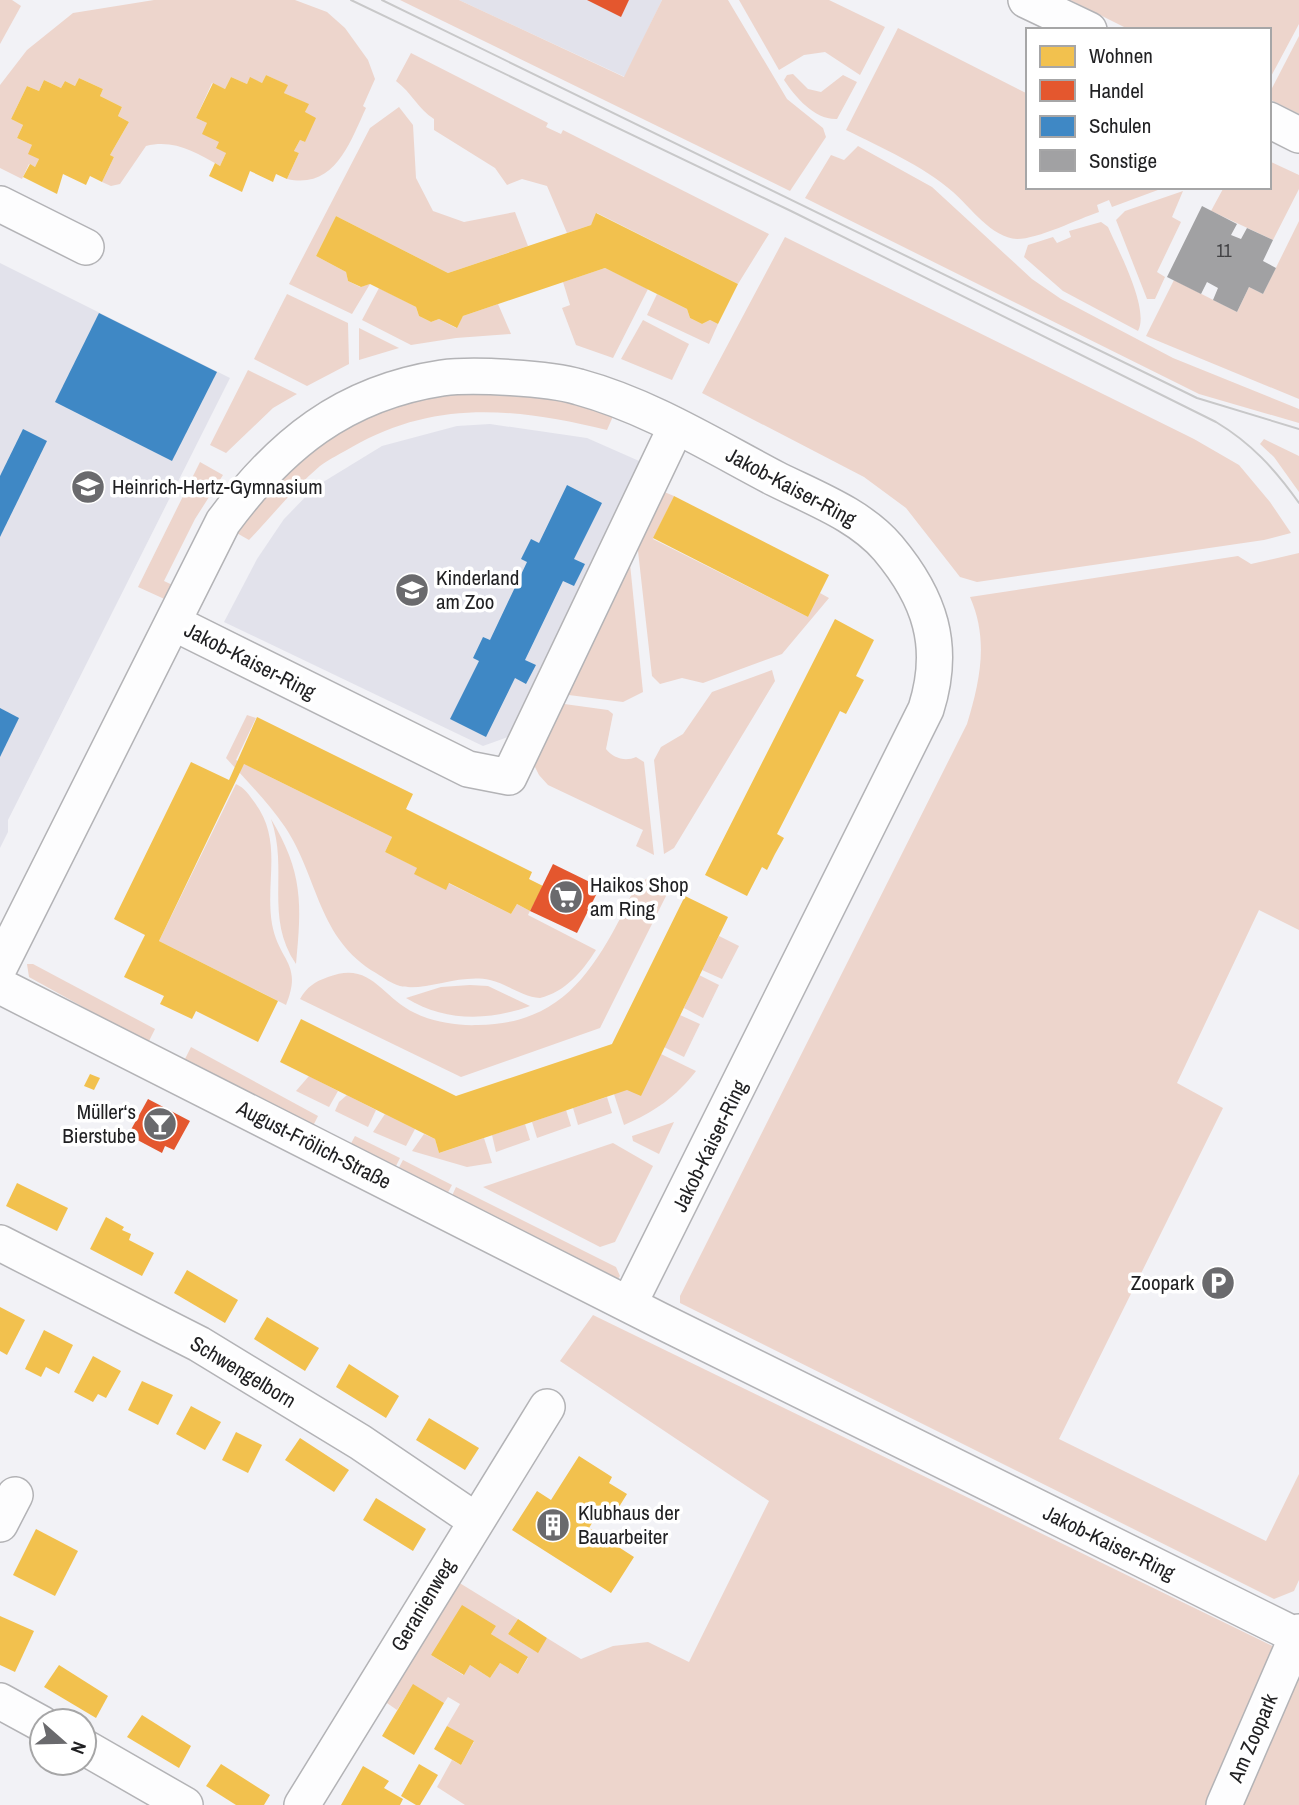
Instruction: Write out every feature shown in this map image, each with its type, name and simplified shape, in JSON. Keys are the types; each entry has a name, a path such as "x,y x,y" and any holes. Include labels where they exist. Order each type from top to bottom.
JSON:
{"street":[{"path":"1026,0 1085,28"},
{"path":"1271,121 1299,135"},
{"path":"0,204 86,247"},
{"name":"Jakob-Kaiser-Ring","path":"0,967 223,522 253,482 311,428 373,396 443,378 534,379 579,386 676,426 861,523 887,547 925,604 932,621 936,663 926,709 629,1304 1293,1632"},
{"name":"Jakob-Kaiser-Ring","path":"174,623 468,769 509,777 676,426"},
{"name":"August-Frölich-Straße","path":"0,986 629,1304"},
{"name":"Schwengelborn","path":"0,1243 199,1344 360,1442 475,1520"},
{"name":"Geranienweg","path":"302,1805 547,1406"},
{"name":"Am Zoopark","path":"1224,1805 1293,1632"},
{"path":"0,1701 28,1716"},
{"path":"98,1755 185,1805"}],"shaded area":[{"path":"0,0 12,0 21,6 0,44"},
{"path":"154,0 295,0 327,12 345,28 368,60 375,79 354,135 329,170 304,181 287,179 299,153 294,151 300,140 305,142 305,112 308,104 284,93 287,85 266,75 262,83 250,78 247,84 231,77 225,89 212,83 196,118 207,123 226,153 220,166 193,152 166,144 156,144 146,146 120,184 111,186 102,182 114,157 110,155 129,122 118,116 122,107 100,96 103,89 79,78 75,86 65,81 61,88 44,80 39,91 27,86 11,119 23,125 17,138 32,145 39,159 35,167 29,164 22,179 0,168 0,85 27,50 73,13"},
{"path":"400,0 459,0 624,77 662,0 728,0 787,99 823,128 826,137 790,191"},
{"path":"459,0 662,0 625,77"},
{"path":"739,0 829,0 885,27 860,75 825,52 804,55 779,70"},
{"path":"1070,0 1299,0 1299,24 1271,76 1271,28 1126,28"},
{"path":"898,28 1026,93 1026,189 1161,189 1112,207 1109,200 1097,205 1099,212 1036,236 1017,239 990,228 953,192 928,173 846,130"},
{"path":"1299,36 1299,114 1271,100 1271,90"},
{"path":"411,53 548,123 546,127 561,134 563,130 769,234 738,284 597,213 591,225 567,233 547,186 522,179 507,185 495,168 434,130 434,119 396,81"},
{"path":"793,74 808,89 821,92 843,75 857,82 837,119 829,118 814,112 794,94 784,80 787,75"},
{"path":"399,107 413,125 416,178 433,211 464,222 515,212 528,246 448,273 336,216 316,256 346,272 348,281 360,287 370,284 352,314 289,284 370,128"},
{"path":"858,146 932,187 1032,279 1061,299 1173,358 1299,409 1299,423 1199,394 805,198 831,155 844,160"},
{"path":"1271,162 1299,175 1299,189 1273,240 1211,211 1223,189 1271,189"},
{"path":"1183,191 1172,217 1181,222 1157,272 1165,277 1155,299 1147,299 1116,220 1125,211"},
{"path":"1299,221 1299,399 1146,336 1174,280 1237,312 1249,287 1263,294"},
{"path":"1101,222 1108,227 1136,294 1141,321 1138,331 1063,291 1024,257 1028,245 1053,237 1057,243 1071,237 1069,231"},
{"path":"785,237 1194,439 1239,465 1270,502 1291,533 1264,540 977,582 960,577 906,508 864,477 702,393"},
{"name":"Heinrich-Hertz-Gymnasium","path":"0,263 230,378 8,820 8,832 0,848"},
{"path":"605,268 648,289 613,358 576,345 562,308 570,305 563,282"},
{"path":"379,288 416,307 419,316 431,322 439,319 456,328 463,316 498,304 511,334 411,345 362,320"},
{"path":"287,294 348,323 349,364 307,386 254,359"},
{"path":"657,294 687,309 690,318 702,324 710,320 718,324 709,344 647,315"},
{"path":"643,320 689,344 672,380 621,359"},
{"path":"359,328 399,348 359,360"},
{"path":"248,370 297,394 273,408 226,453 210,445"},
{"path":"488,390 561,396 614,414 607,430 574,422 509,413 477,412 414,421 383,432 324,463 301,483 249,540 235,532 274,481 322,442 347,427 373,415 428,398"},
{"name":"Kinderland am Zoo","path":"490,424 587,438 646,464 511,736 483,746 224,622 257,559 284,519 315,487 382,446 457,426"},
{"path":"1264,439 1299,456 1299,492 1274,457 1260,444"},
{"path":"200,462 223,475 195,519 164,581 179,588 171,602 138,587"},
{"path":"662,491 674,496 653,539 808,617 820,593 829,598 782,654 703,683 682,678 660,684 652,676 637,542"},
{"path":"1299,553 1299,930 1259,910 1177,1083 1223,1108 1059,1439 1266,1541 1299,1474 1299,1580 1294,1591 1274,1599 680,1303 680,1296 967,724 981,661 979,629 970,597 1238,556 1251,564"},
{"path":"630,564 643,692 623,702 561,694"},
{"path":"772,670 775,681 674,848 664,854 654,760 661,747 683,734 712,692"},
{"path":"557,703 608,710 613,714 606,749 620,758 636,757 644,762 654,855 636,846 643,830 548,785 539,775 533,763"},
{"path":"247,715 256,718 236,760 392,837 385,852 511,914 517,904 530,911 528,915 596,950 591,958 565,986 540,998 479,978 410,987 394,984 376,973 342,943 330,925 285,827 226,758"},
{"path":"236,784 255,803 268,832 271,847 272,924 292,980 286,1005 159,941"},
{"path":"271,819 289,856 298,889 296,964 286,946 281,929 278,857"},
{"path":"649,878 670,888 600,1028 461,1077 300,999 308,988 319,981 343,973 355,973 375,983 415,1013 438,1021 478,1025 506,1023 529,1016 550,1006 583,977 610,938 636,888"},
{"path":"719,936 739,946 722,979 702,970"},
{"path":"27,964 33,964 155,1029 148,1043 29,977"},
{"path":"699,975 719,985 703,1018 684,1008"},
{"path":"488,986 530,1006 499,1014 467,1017 436,1011 406,998 441,987"},
{"path":"680,1015 700,1024 684,1057 664,1047"},
{"path":"191,1047 318,1116 311,1130 184,1061"},
{"path":"661,1054 696,1071 681,1089 664,1103 624,1125 614,1094"},
{"path":"309,1076 338,1091 329,1107 296,1091"},
{"path":"347,1095 376,1110 368,1127 335,1111 339,1102"},
{"path":"607,1097 612,1113 578,1125 573,1108"},
{"path":"566,1110 571,1126 537,1138 532,1122"},
{"path":"385,1114 415,1129 406,1146 373,1132"},
{"path":"674,1122 659,1154 633,1141 632,1136"},
{"path":"525,1124 530,1140 496,1152 492,1135"},
{"path":"424,1134 435,1139 439,1153 484,1138 492,1163 467,1167 412,1151"},
{"path":"355,1136 400,1158 393,1172 348,1149"},
{"path":"613,1143 653,1166 615,1242 600,1247 483,1187"},
{"path":"403,1160 452,1185 445,1198 396,1173"},
{"path":"456,1187 616,1267 620,1276 618,1279 450,1200"},
{"path":"593,1315 1299,1659 1299,1805 465,1805 437,1787 452,1760 461,1765 474,1742 447,1726 460,1704 448,1697 444,1703 413,1685 397,1710 384,1701 458,1582 518,1619 508,1634 537,1652 547,1638 581,1659 613,1646 648,1642 689,1662 769,1501 560,1361","holes":["496,1626 491,1634 528,1658 518,1674 500,1663 490,1678 470,1665 463,1675 431,1655"]}],"building: Wohnen":[{"path":"266,75 288,85 284,93 309,104 305,112 316,118 305,142 300,140 294,151 299,153 287,179 276,174 273,182 250,171 242,192 209,176 215,163 220,166 226,153 216,148 219,142 202,134 207,123 196,118 213,83 225,89 231,77 247,84 250,77 262,83"},
{"path":"79,78 103,89 100,96 122,107 118,116 129,122 110,155 114,157 102,182 90,176 86,185 63,174 57,194 23,177 30,164 35,167 39,159 28,154 32,145 17,138 23,125 11,119 27,86 39,91 44,80 61,88 65,81 75,86"},
{"path":"596,213 738,284 718,324 710,320 702,324 690,318 687,309 605,268 463,316 457,328 439,319 431,322 419,316 416,307 370,284 361,287 348,281 346,272 316,256 336,216 448,273 591,225"},
{"path":"674,496 829,575 808,617 653,538"},
{"path":"835,619 874,640 856,676 864,680 846,714 840,711 777,834 784,838 767,870 762,867 747,896 705,875"},
{"path":"257,717 413,794 406,809 532,872 529,879 543,886 530,911 517,904 511,914 449,883 446,890 414,874 417,868 385,852 392,837 244,764 159,941 278,1001 258,1042 196,1011 192,1019 160,1004 164,996 124,977 145,935 114,919 191,762 229,780"},
{"path":"685,896 728,917 641,1096 627,1090 439,1153 435,1139 280,1062 301,1019 456,1096 612,1044"},
{"path":"90,1074 100,1078 94,1090 84,1086"},
{"path":"17,1183 68,1208 57,1231 6,1206"},
{"path":"106,1217 131,1234 129,1240 154,1253 142,1276 90,1249"},
{"path":"187,1270 238,1300 225,1323 174,1293"},
{"path":"0,1307 25,1320 7,1355 0,1351"},
{"path":"267,1317 319,1348 305,1371 254,1339"},
{"path":"44,1330 73,1345 59,1374 46,1367 41,1377 25,1369"},
{"path":"93,1356 121,1371 106,1398 98,1394 93,1402 74,1392"},
{"path":"349,1364 399,1396 386,1418 336,1387"},
{"path":"142,1381 173,1395 158,1425 128,1410"},
{"path":"191,1406 221,1422 205,1450 176,1434"},
{"path":"429,1418 479,1448 465,1470 416,1440"},
{"path":"236,1432 262,1445 248,1473 222,1460"},
{"path":"300,1438 349,1470 334,1492 285,1460"},
{"name":"Klubhaus der Bauarbeiter","path":"579,1456 612,1477 609,1483 627,1494 609,1523 597,1515 589,1528 634,1557 611,1593 512,1530 537,1491 551,1500"},
{"path":"376,1498 426,1529 413,1551 363,1520"},
{"path":"36,1529 78,1551 55,1596 13,1575"},
{"path":"462,1605 496,1626 491,1634 528,1657 518,1674 500,1663 490,1678 470,1665 464,1675 431,1655"},
{"path":"0,1616 34,1631 15,1672 0,1665"},
{"path":"518,1619 547,1638 538,1653 508,1634"},
{"path":"59,1665 108,1696 98,1714 98,1707 78,1707 44,1687"},
{"path":"413,1684 444,1703 414,1755 382,1736"},
{"path":"142,1715 191,1746 179,1768 127,1737"},
{"path":"447,1726 474,1741 461,1765 434,1749"},
{"path":"221,1764 270,1795 264,1805 236,1805 206,1786"},
{"path":"419,1764 438,1775 420,1805 416,1805 401,1796"},
{"path":"363,1766 389,1781 384,1788 403,1799 400,1805 341,1805"}],"building: Handel":[{"path":"587,0 629,0 621,17"},
{"path":"553,864 600,887 577,933 530,911"},
{"path":"148,1099 190,1121 174,1150 165,1146 162,1153 128,1135"}],"building: Schulen":[{"path":"99,313 217,372 172,461 55,402"},
{"path":"23,429 47,441 0,537 0,476"},
{"path":"567,485 602,503 574,559 585,564 574,586 563,581 525,660 536,665 526,684 515,678 486,737 450,719 479,661 473,658 483,637 490,640 527,562 521,559 531,539 539,543"},
{"path":"0,708 19,718 0,757"}],"building: Sonstige":[{"path":"1202,206 1237,224 1231,235 1241,239 1247,228 1273,240 1263,261 1276,268 1263,294 1249,287 1237,312 1213,300 1218,288 1207,282 1201,294 1167,277"}],"tram line":[{"path":"351,0 791,211 1216,422 1262,458 1299,503"},
{"path":"382,0 1197,398 1299,429"}],"place":[{"name":"Heinrich-Hertz-Gymnasium","path":"88,487"},
{"name":"Kinderland am Zoo","path":"412,590"},
{"name":"Haikos Shop am Ring","path":"566,897"},
{"name":"Müller‘s Bierstube","path":"160,1124"},
{"name":"Zoopark","path":"1218,1283"},
{"name":"Klubhaus der Bauarbeiter","path":"553,1525"}]}
